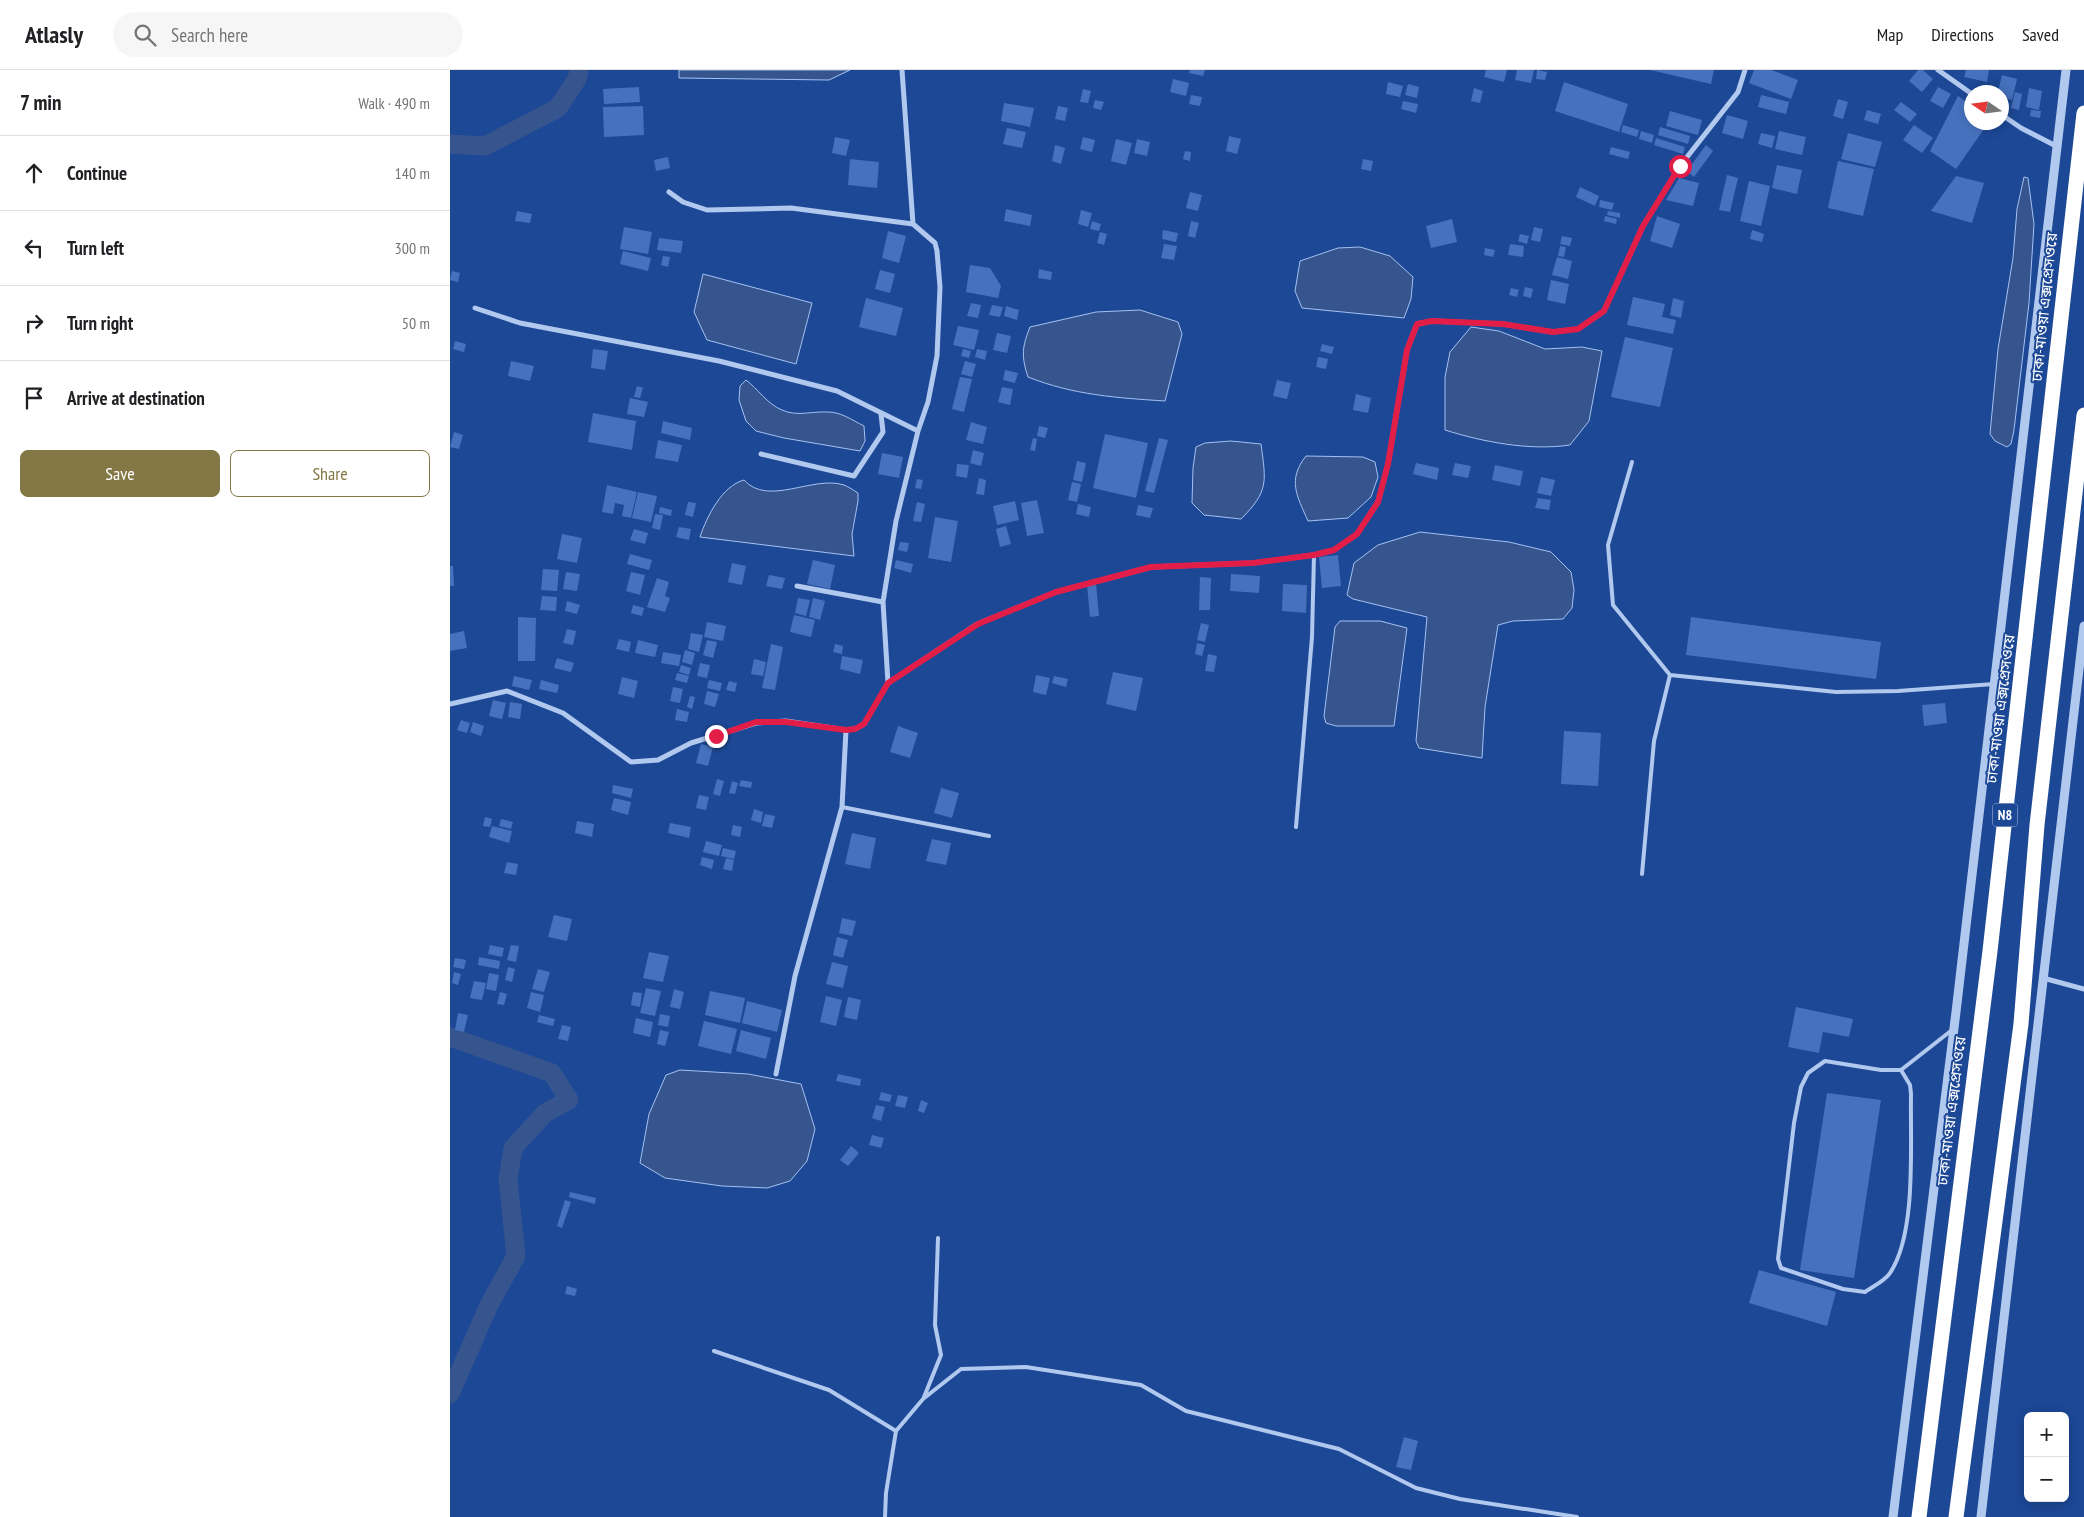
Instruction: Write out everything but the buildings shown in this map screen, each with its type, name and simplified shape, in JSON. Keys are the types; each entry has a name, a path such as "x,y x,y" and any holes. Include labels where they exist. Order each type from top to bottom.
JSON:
{"highway":[{"name":"ঢাকা-মাওয়া এক্সপ্রেসওয়ে","path":"1919,1517 1991,941 2084,113"},
{"name":"N8","path":"1956,1517 2021,1024 2044,758 2084,415"}],"street":[{"path":"902,70 913,224"},
{"path":"450,704 507,691 563,713 631,762 658,760 691,743 756,722 786,722 846,730 855,729 864,724 888,683 978,624 1056,592 1151,567 1253,563 1314,555 1334,550 1357,534 1378,502 1388,464 1407,350 1417,324 1432,321 1503,324 1553,332 1578,329 1604,311 1643,226 1680,166 1738,92 1745,70"},
{"path":"1938,70 1964,88"},
{"path":"1893,1517 1954,1029 2066,70"},
{"path":"2009,120 2056,146"},
{"path":"669,192 683,202 707,210 791,208 913,224 935,243 940,288 936,356 928,402 918,431 896,521 883,602 888,683"},
{"path":"475,308 520,323 719,361 828,389 918,431"},
{"path":"761,454 854,476 883,432 881,414"},
{"path":"796,586 883,602"},
{"path":"1980,1517 2084,626"},
{"path":"776,1074 795,976 842,807 846,730"},
{"path":"2043,978 2084,990"}],"lane":[{"path":"1632,462 1608,546 1613,605 1670,675 1836,692 1994,684"},
{"path":"1296,827 1312,637 1314,555"},
{"path":"1642,874 1654,740 1670,675"},
{"path":"842,807 990,836"},
{"path":"1901,1070 1910,1085 1912,1094 1908,1209 1903,1241 1889,1274 1865,1292 1843,1289 1781,1268 1778,1258 1794,1122 1801,1087 1808,1073 1825,1062 1881,1070 1901,1070 1954,1029"},
{"path":"923,1399 941,1355 935,1325 938,1238"},
{"path":"714,1351 829,1390 896,1431"},
{"path":"885,1517 886,1493 896,1431 923,1399 960,1369 1026,1367 1141,1385 1186,1411 1339,1449 1416,1488 1460,1498 1577,1517"}],"water":[{"path":"679,70 850,70 829,80 679,78"},
{"path":"2024,177 2028,178 2034,224 2029,303 2014,430 2011,444 2007,447 1995,441 1990,434 1998,349 2013,258 2017,209"},
{"path":"1360,247 1390,256 1413,277 1411,299 1404,318 1302,308 1295,291 1300,261 1338,248"},
{"path":"703,274 812,303 796,364 707,340 694,312"},
{"path":"1140,310 1178,322 1182,334 1165,401 1079,392 1028,377 1023,352 1030,327 1096,312"},
{"path":"1471,327 1499,331 1545,349 1582,347 1602,351 1589,421 1570,445 1555,447 1523,446 1475,438 1445,430 1445,377 1450,352"},
{"path":"746,380 772,404 782,410 799,413 833,412 864,426 865,441 860,451 784,438 756,431 746,421 739,400 740,386"},
{"path":"1231,441 1261,444 1264,477 1261,493 1257,501 1241,519 1204,515 1192,503 1196,447 1205,443"},
{"path":"1306,456 1363,457 1375,462 1378,477 1371,497 1348,518 1308,521 1300,504 1295,481 1300,465"},
{"path":"744,480 754,488 765,491 778,491 832,483 844,485 858,493 852,534 854,556 700,537 711,511 722,495 736,483"},
{"path":"1420,532 1509,542 1551,552 1571,572 1574,590 1572,608 1563,619 1513,621 1498,625 1485,707 1482,758 1419,748 1416,741 1427,617 1353,599 1347,595 1354,563 1378,545"},
{"path":"1340,621 1380,621 1407,628 1394,726 1336,726 1326,723 1324,716 1335,627"},
{"path":"680,1070 748,1074 801,1084 815,1129 807,1161 790,1181 767,1188 722,1186 665,1178 640,1163 649,1114 666,1075"}],"waterway":[{"path":"450,144 485,146 558,108 577,79 579,70"},
{"path":"450,1037 552,1073 569,1100 545,1113 513,1148 508,1179 516,1256 489,1305 450,1394"}],"route":[{"path":"716,736 756,722 786,722 846,730 855,729 864,724 888,683 978,624 1056,592 1151,567 1253,563 1314,555 1334,550 1357,534 1378,502 1388,464 1407,350 1410,338 1417,324 1432,321 1503,324 1553,332 1578,329 1604,311 1643,226 1680,166"}]}
